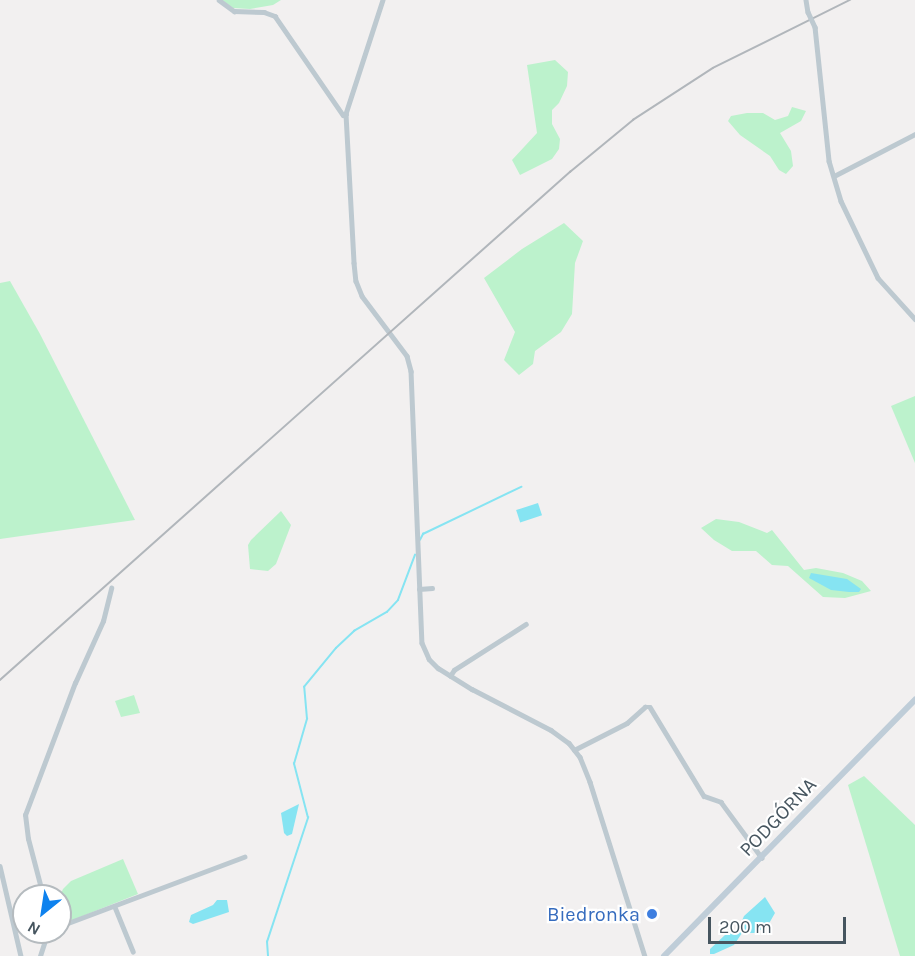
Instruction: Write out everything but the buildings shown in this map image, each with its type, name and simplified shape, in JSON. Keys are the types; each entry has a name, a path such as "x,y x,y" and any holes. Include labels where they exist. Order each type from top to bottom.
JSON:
{"main road":[{"name":"PODGÓRNA","path":"664,956 915,700"}],"street":[{"path":"219,0 234,11 264,12 275,16 343,114 346,114"},
{"path":"382,0 346,114 356,281 362,296 407,356 411,371 419,589 424,651 429,659 450,676 551,730 574,750 590,782 645,956"},
{"path":"806,0 807,12 814,27 829,161 841,201 878,278 915,320"},
{"path":"834,176 915,134"},
{"path":"40,884 28,839 25,815 75,683 103,621 111,588"},
{"path":"419,589 432,588"},
{"path":"450,676 454,670 526,624"},
{"path":"574,750 627,723 645,706 650,707 704,796 721,802 762,858"},
{"path":"72,922 243,856"},
{"path":"0,866 21,956"},
{"path":"115,907 133,951"}],"green space":[{"path":"222,0 281,0 273,5 250,9 233,8"},
{"path":"555,60 568,72 567,86 559,103 552,110 552,124 560,139 559,149 552,159 520,175 512,160 537,133 527,65"},
{"path":"792,107 806,111 801,121 780,133 791,151 793,166 786,174 779,170 770,156 740,135 728,121 731,116 747,113 763,113 775,120 788,116"},
{"path":"564,223 583,241 575,263 572,314 561,332 535,351 533,364 519,375 504,360 515,332 484,278 522,249"},
{"path":"10,281 40,334 135,520 0,539 0,283"},
{"path":"915,396 915,463 891,406"},
{"path":"281,511 291,525 276,564 268,571 250,569 248,545"},
{"path":"716,519 739,522 767,533 772,530 804,570 816,568 843,573 862,581 871,591 845,598 823,597 788,566 772,565 756,551 732,551 714,540 701,528"},
{"path":"134,695 140,713 121,717 115,701"},
{"path":"864,776 915,825 915,956 900,956 848,785"},
{"path":"123,859 138,894 72,920 72,884 68,884"}],"water":[{"path":"538,503 542,515 520,522 516,510"},
{"path":"811,573 847,579 861,589 859,592 831,590 809,578"},
{"path":"299,804 292,834 287,836 284,833 281,813"},
{"path":"765,897 775,913 767,927 754,933 742,933 734,945 710,954 710,949 725,935 737,932 744,916"},
{"path":"217,900 227,900 229,912 193,924 189,922 191,915 213,905"}],"waterway":[{"path":"420,540 423,534 521,487"},
{"path":"268,956 267,942 308,818 294,764 307,719 304,687 336,648 354,631 387,612 398,600 415,555"}],"railway":[{"path":"0,680 570,172 633,120 713,68 850,0"}],"place":[{"name":"Biedronka","path":"652,914"}]}
